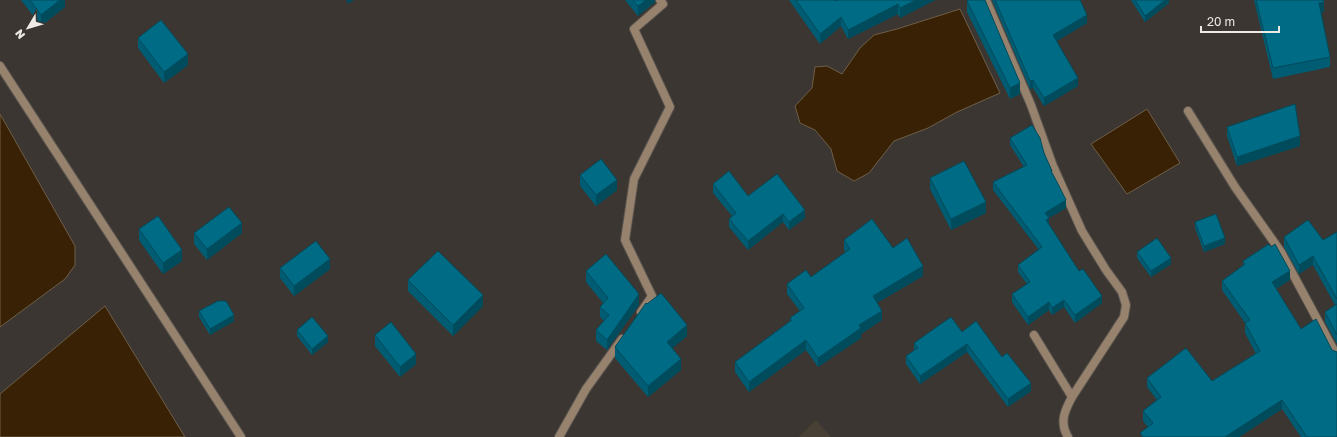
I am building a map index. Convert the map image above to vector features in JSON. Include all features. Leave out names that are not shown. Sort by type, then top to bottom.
[{"type":"street","points":[[635,321],[652,296],[625,240],[634,180],[670,107],[634,30],[663,4],[660,0]]},
{"type":"street","points":[[986,0],[1031,105],[1053,166],[1082,231],[1106,270],[1122,292],[1126,305],[1124,317],[1072,397],[1064,412],[1063,420],[1068,437]]},
{"type":"street","points":[[0,66],[241,437]]},
{"type":"street","points":[[1188,111],[1235,187],[1281,252],[1337,356]]},
{"type":"street","points":[[558,437],[586,389],[626,333]]},
{"type":"street","points":[[1034,334],[1072,397]]},
{"type":"shaded area","points":[[960,9],[1000,93],[957,112],[928,128],[894,141],[869,173],[854,181],[837,171],[831,149],[815,130],[800,123],[795,106],[812,88],[815,67],[827,66],[842,74],[860,48],[874,35]]},
{"type":"shaded area","points":[[1147,109],[1180,163],[1127,194],[1091,144]]},
{"type":"shaded area","points":[[0,114],[75,246],[75,265],[65,279],[0,327]]},
{"type":"shaded area","points":[[105,306],[185,437],[0,437],[0,394]]},
{"type":"shaded area","points":[[816,420],[831,437],[799,437]]},
{"type":"building","points":[[30,0],[60,0],[41,15]]},
{"type":"building","points":[[633,0],[646,0],[638,6]]},
{"type":"building","points":[[796,0],[916,0],[900,8],[898,4],[848,30],[841,17],[820,34]]},
{"type":"building","points":[[985,0],[1020,83],[1010,88],[967,1]]},
{"type":"building","points":[[995,0],[1080,0],[1087,15],[1053,35],[1078,78],[1044,98],[1033,80],[1030,81]]},
{"type":"building","points":[[1135,0],[1165,0],[1145,16]]},
{"type":"building","points":[[1256,0],[1323,0],[1324,2],[1319,3],[1330,57],[1273,68]]},
{"type":"building","points":[[161,20],[188,54],[164,72],[138,38]]},
{"type":"building","points":[[1295,104],[1300,136],[1237,157],[1227,127]]},
{"type":"building","points":[[1032,125],[1040,138],[1051,171],[1066,200],[1045,213],[1049,218],[1046,220],[1079,271],[1083,269],[1102,296],[1075,315],[1064,300],[1052,308],[1049,302],[1028,317],[1012,294],[1030,282],[1018,265],[1042,247],[993,182],[1027,165],[1010,138]]},
{"type":"building","points":[[601,159],[617,180],[596,195],[580,175]]},
{"type":"building","points":[[964,161],[986,202],[951,219],[930,178]]},
{"type":"building","points":[[729,171],[748,196],[777,174],[805,210],[789,222],[783,214],[748,241],[729,219],[736,213],[713,184]]},
{"type":"building","points":[[229,207],[242,223],[207,249],[194,233]]},
{"type":"building","points":[[1216,214],[1225,238],[1204,246],[1195,222]]},
{"type":"building","points":[[158,216],[182,250],[163,263],[139,229]]},
{"type":"building","points":[[872,219],[893,248],[907,238],[923,266],[873,296],[882,311],[859,325],[861,328],[818,358],[806,340],[749,382],[735,362],[792,320],[790,318],[804,308],[787,284],[806,270],[811,277],[850,249],[844,240]]},
{"type":"building","points":[[1308,220],[1323,240],[1337,232],[1337,299],[1313,256],[1299,265],[1284,237]]},
{"type":"building","points":[[1157,238],[1171,258],[1151,271],[1137,252]]},
{"type":"building","points":[[316,241],[330,259],[294,286],[280,268]]},
{"type":"building","points":[[1269,244],[1271,247],[1275,244],[1290,271],[1272,282],[1301,329],[1316,319],[1332,350],[1337,352],[1337,437],[1307,437],[1282,400],[1225,437],[1143,437],[1140,433],[1153,423],[1143,411],[1161,397],[1147,378],[1186,348],[1212,381],[1260,351],[1245,323],[1250,320],[1222,281],[1245,264],[1243,261]]},
{"type":"building","points":[[438,251],[483,295],[453,325],[408,280]]},
{"type":"building","points":[[606,254],[639,294],[607,340],[596,330],[609,315],[600,307],[608,298],[586,271]]},
{"type":"building","points":[[661,293],[687,325],[667,342],[681,359],[648,386],[615,347],[646,303],[647,304]]},
{"type":"building","points":[[218,301],[226,301],[234,315],[210,329],[199,311]]},
{"type":"building","points":[[1337,304],[1337,335],[1325,312]]},
{"type":"building","points":[[312,317],[328,336],[312,349],[297,330]]},
{"type":"building","points":[[951,317],[962,332],[976,321],[1002,357],[1007,353],[1031,383],[1008,399],[967,344],[920,376],[906,356],[918,348],[914,343]]},
{"type":"building","points":[[391,322],[416,354],[400,367],[375,335]]}]
